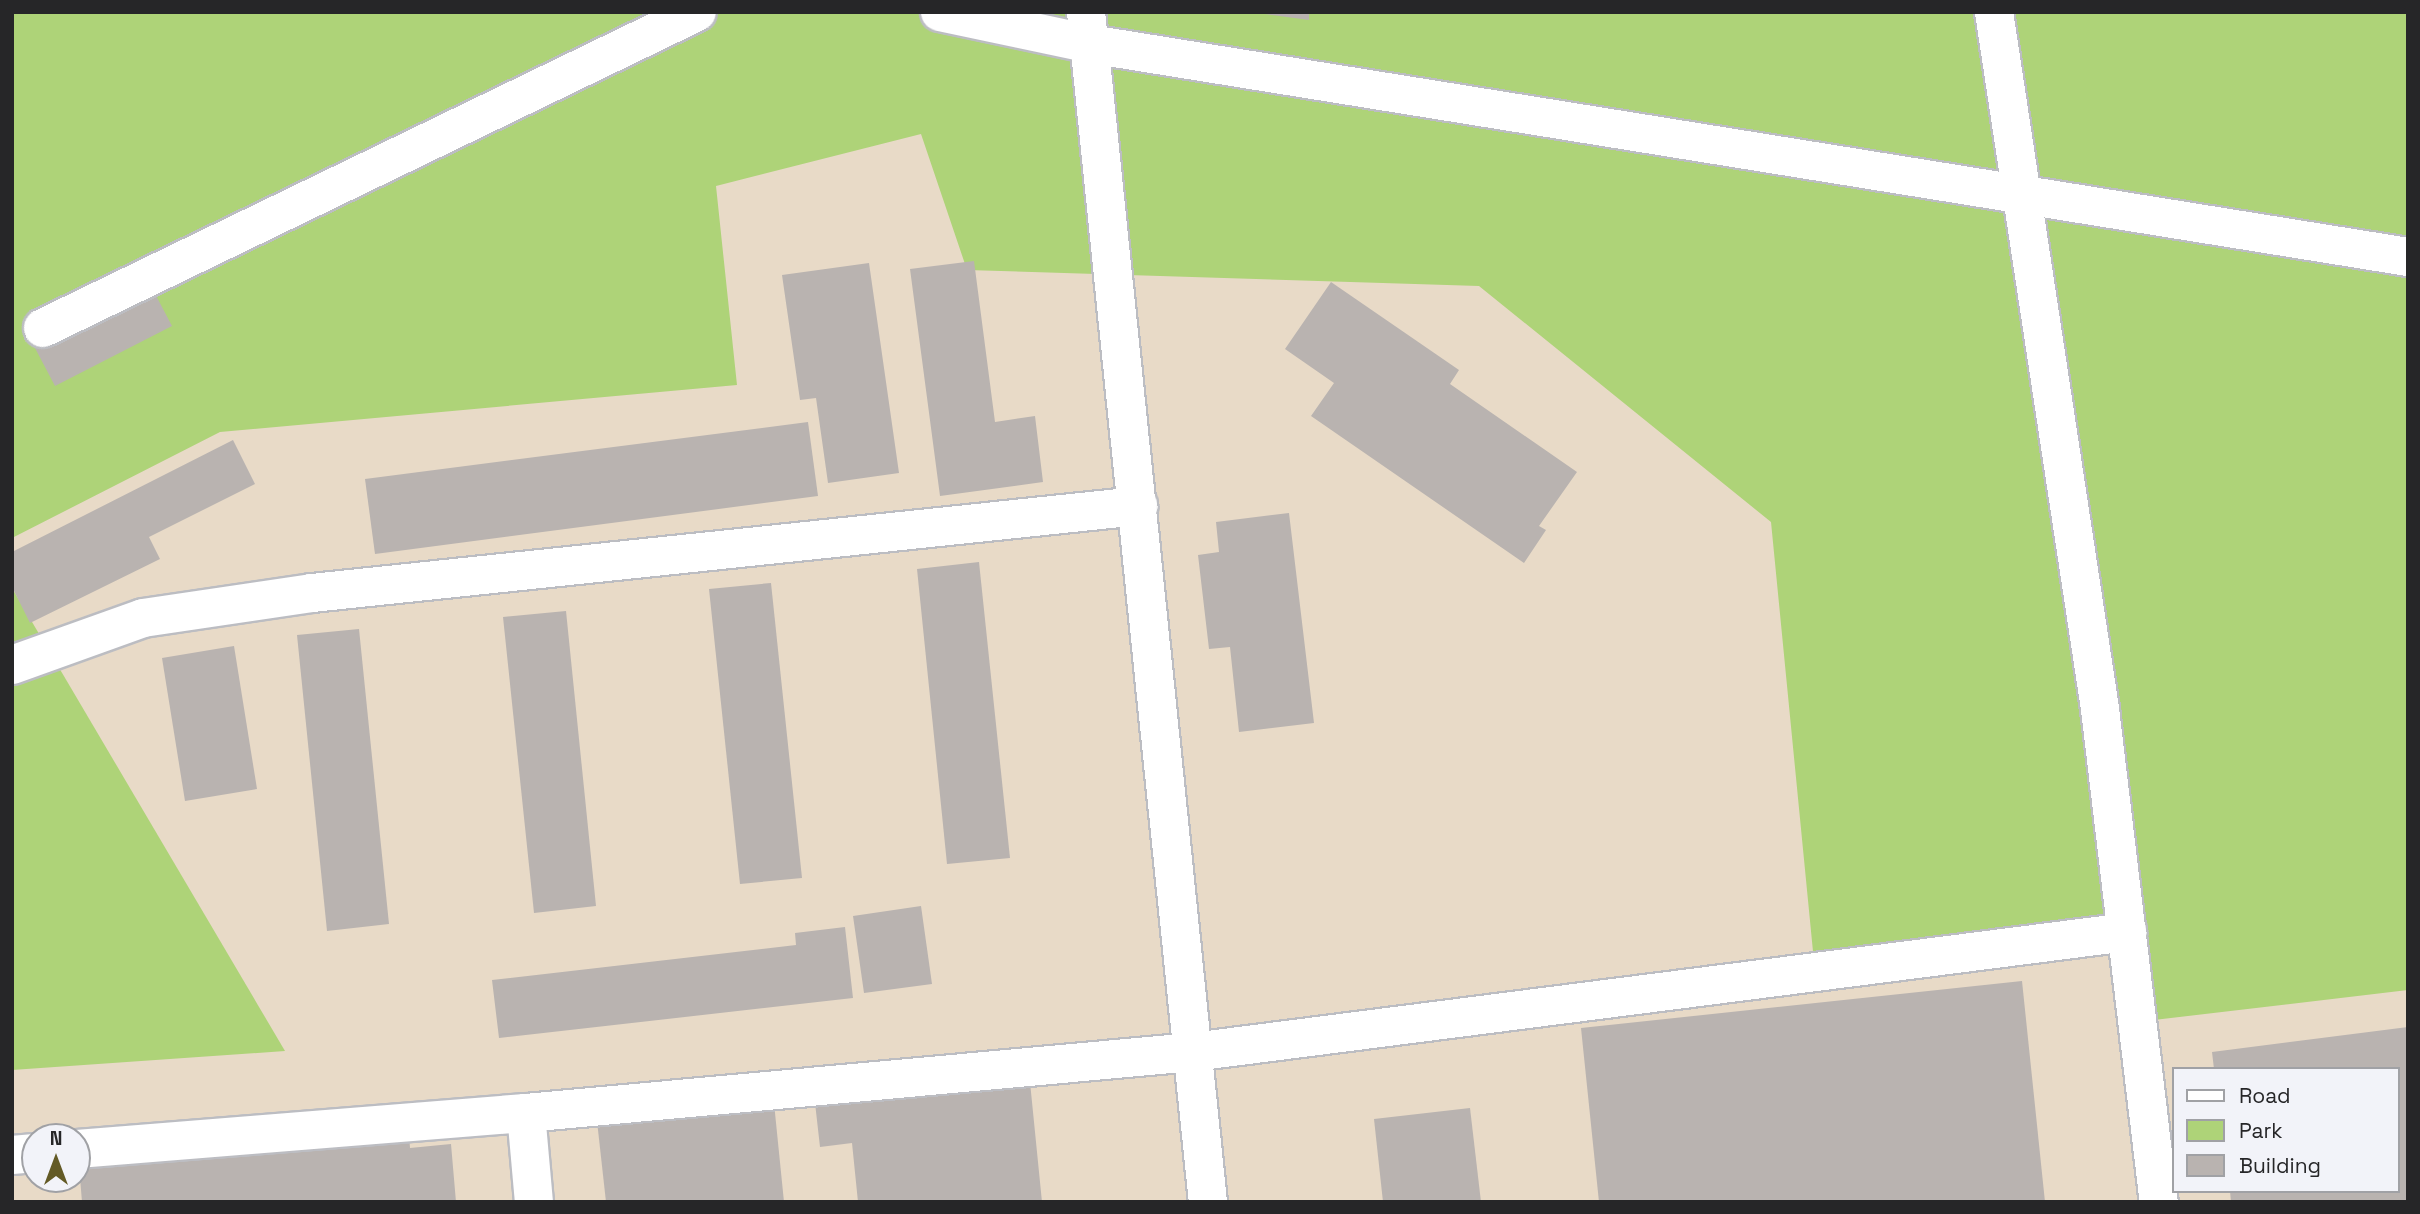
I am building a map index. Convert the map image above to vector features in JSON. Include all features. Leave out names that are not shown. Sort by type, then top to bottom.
[{"type":"lane","points":[[43,328],[697,12]]},
{"type":"lane","points":[[940,12],[1088,28],[2020,196],[2408,257]]},
{"type":"lane","points":[[1994,12],[2100,709],[2159,1202]]},
{"type":"lane","points":[[1088,28],[1208,1202]]},
{"type":"lane","points":[[12,665],[143,618],[300,595],[1138,506]]},
{"type":"lane","points":[[91,1148],[526,1113],[1193,1052],[2127,932]]},
{"type":"lane","points":[[526,1113],[534,1202]]},
{"type":"shaded area","points":[[12,12],[2408,12],[2408,1202],[12,1202]]},
{"type":"green space","points":[[12,12],[2408,12],[2408,990],[2137,1022],[2127,933],[1815,972],[1771,522],[1479,286],[967,270],[921,134],[716,186],[737,385],[220,432],[12,538]]},
{"type":"green space","points":[[12,588],[285,1051],[12,1070]]},
{"type":"building","points":[[1309,12],[1309,20],[1265,14]]},
{"type":"building","points":[[974,261],[995,422],[1035,416],[1043,482],[940,496],[910,269]]},
{"type":"building","points":[[869,263],[899,473],[828,483],[816,398],[800,400],[782,275]]},
{"type":"building","points":[[1331,282],[1459,370],[1450,384],[1577,472],[1539,526],[1546,530],[1524,563],[1311,416],[1334,383],[1285,349]]},
{"type":"building","points":[[152,288],[172,326],[55,386],[35,348]]},
{"type":"building","points":[[808,422],[818,496],[375,554],[365,479]]},
{"type":"building","points":[[233,440],[255,484],[149,537],[160,559],[30,623],[12,587],[12,552]]},
{"type":"building","points":[[1289,513],[1314,723],[1239,732],[1230,647],[1209,649],[1198,555],[1219,552],[1216,522]]},
{"type":"building","points":[[979,562],[1010,858],[947,864],[917,569]]},
{"type":"building","points":[[771,583],[802,878],[740,884],[709,589]]},
{"type":"building","points":[[566,611],[596,906],[534,913],[503,617]]},
{"type":"building","points":[[359,629],[389,924],[327,931],[297,635]]},
{"type":"building","points":[[234,646],[257,789],[185,801],[162,658]]},
{"type":"building","points":[[921,906],[932,984],[864,993],[853,916]]},
{"type":"building","points":[[845,927],[853,998],[499,1038],[492,980],[796,945],[795,933]]},
{"type":"building","points":[[2022,981],[2045,1202],[1599,1202],[1581,1028]]},
{"type":"building","points":[[2408,1027],[2408,1202],[2231,1202],[2230,1193],[2399,1193],[2399,1067],[2214,1067],[2212,1052]]},
{"type":"building","points":[[1029,1072],[1042,1202],[858,1202],[852,1143],[820,1147],[814,1094]]},
{"type":"building","points":[[774,1103],[784,1202],[606,1202],[597,1121]]},
{"type":"building","points":[[1470,1108],[1481,1202],[1383,1202],[1374,1119]]},
{"type":"building","points":[[409,1134],[410,1148],[451,1144],[456,1202],[82,1202],[81,1193],[91,1193],[91,1164]]}]
